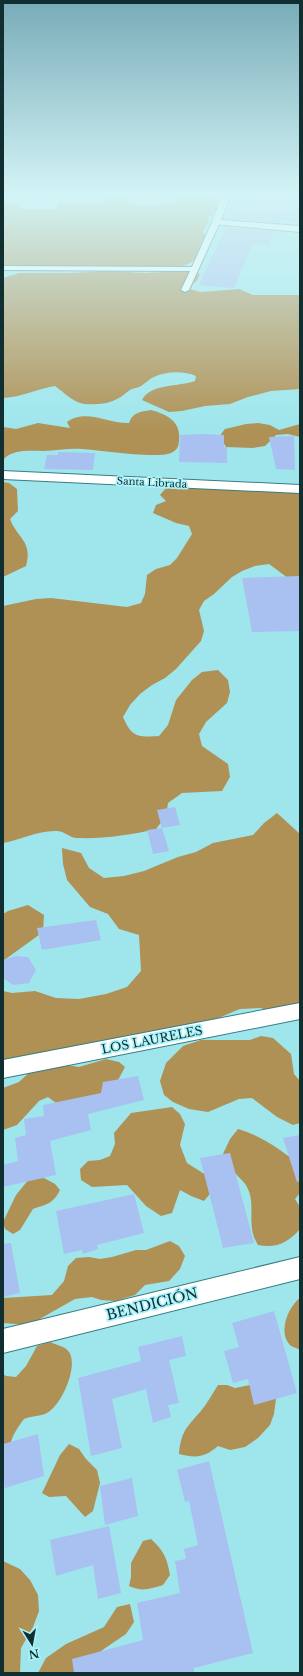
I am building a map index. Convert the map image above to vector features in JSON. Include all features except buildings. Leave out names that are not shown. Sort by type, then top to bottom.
[{"type":"street","points":[[185,290],[193,274]]},
{"type":"street","name":"Santa Librada","points":[[3,475],[300,489]]},
{"type":"street","name":"LOS LAURELES","points":[[3,1069],[300,1011]]},
{"type":"street","name":"BENDICIÓN","points":[[3,1341],[300,1268]]},
{"type":"shaded area","points":[[15,274],[200,274],[197,281],[185,288],[201,292],[239,289],[253,295],[300,295],[300,389],[271,391],[248,397],[230,404],[205,406],[169,412],[142,400],[146,395],[159,388],[195,381],[196,376],[175,372],[154,377],[140,387],[130,390],[119,398],[101,404],[79,403],[55,386],[3,398],[3,278]]},
{"type":"shaded area","points":[[151,410],[167,416],[178,427],[179,443],[175,451],[166,454],[143,455],[77,449],[27,451],[16,452],[7,456],[3,460],[3,427],[16,429],[38,423],[70,428],[67,422],[82,416],[129,423],[135,415],[140,412]]},
{"type":"shaded area","points":[[258,423],[270,425],[279,430],[300,424],[300,437],[288,434],[276,435],[265,446],[253,448],[226,447],[222,440],[221,434],[225,429]]},
{"type":"shaded area","points":[[3,482],[9,483],[17,489],[18,511],[10,519],[26,545],[28,558],[26,566],[3,577]]},
{"type":"shaded area","points":[[191,486],[300,488],[300,587],[269,564],[255,566],[232,577],[204,601],[199,610],[204,631],[201,641],[176,669],[140,694],[130,705],[123,717],[129,729],[136,735],[159,736],[168,725],[176,700],[192,680],[202,672],[218,670],[228,680],[230,692],[227,703],[206,722],[199,734],[202,746],[228,764],[230,777],[222,791],[182,793],[168,803],[166,816],[156,829],[97,838],[74,838],[60,831],[50,831],[3,843],[3,606],[36,599],[51,598],[127,607],[141,603],[145,594],[147,575],[156,569],[170,565],[177,558],[192,534],[189,526],[176,523],[153,513],[156,505],[166,501],[160,495],[166,488]]},
{"type":"shaded area","points":[[277,813],[300,834],[300,1018],[281,1017],[261,1008],[240,1009],[199,1026],[3,1068],[3,991],[12,993],[35,991],[56,998],[79,999],[106,994],[127,987],[141,971],[139,935],[119,929],[108,914],[90,907],[67,880],[63,864],[62,848],[81,853],[89,868],[104,878],[124,876],[144,871],[178,857],[196,852],[213,843],[253,835],[264,823]]},
{"type":"shaded area","points":[[28,905],[44,915],[43,932],[3,961],[3,914]]},
{"type":"shaded area","points":[[261,1036],[273,1038],[291,1054],[294,1074],[300,1081],[300,1123],[293,1125],[277,1117],[252,1098],[239,1099],[208,1112],[189,1109],[173,1102],[164,1095],[160,1081],[166,1063],[183,1046],[201,1040],[250,1040]]},
{"type":"shaded area","points":[[106,1059],[119,1062],[125,1067],[114,1088],[104,1098],[60,1106],[48,1097],[39,1101],[17,1125],[3,1130],[3,1088],[19,1082],[31,1071],[67,1065],[79,1067]]},
{"type":"shaded area","points":[[172,1107],[180,1114],[185,1124],[180,1145],[187,1163],[206,1175],[215,1184],[204,1201],[180,1190],[172,1213],[161,1216],[146,1206],[127,1185],[92,1187],[81,1180],[80,1169],[88,1161],[100,1160],[110,1156],[115,1144],[114,1133],[131,1113]]},
{"type":"shaded area","points":[[238,1129],[255,1135],[300,1165],[300,1193],[295,1199],[300,1207],[300,1229],[287,1241],[276,1245],[265,1246],[258,1245],[254,1237],[251,1222],[250,1194],[246,1185],[235,1173],[223,1154],[230,1139]]},
{"type":"shaded area","points":[[44,1178],[55,1184],[60,1190],[55,1198],[49,1203],[33,1209],[20,1230],[13,1234],[5,1229],[3,1222],[16,1195],[29,1179]]},
{"type":"shaded area","points":[[170,1241],[179,1246],[185,1256],[180,1269],[169,1281],[145,1285],[135,1295],[115,1301],[101,1300],[92,1297],[75,1299],[29,1325],[3,1323],[3,1298],[52,1295],[64,1281],[68,1266],[76,1258],[89,1257],[100,1259],[112,1257],[136,1250],[146,1250]]},
{"type":"shaded area","points":[[300,1298],[300,1350],[291,1346],[287,1341],[285,1327],[288,1314]]},
{"type":"shaded area","points":[[50,1342],[65,1348],[69,1352],[72,1367],[67,1386],[57,1404],[51,1410],[45,1414],[24,1419],[15,1432],[10,1447],[9,1463],[3,1474],[3,1374],[6,1376],[16,1377],[26,1366],[37,1346]]},
{"type":"shaded area","points":[[260,1383],[271,1391],[276,1399],[274,1414],[270,1425],[258,1438],[245,1447],[230,1450],[218,1446],[208,1453],[200,1456],[179,1454],[181,1440],[185,1431],[205,1406],[218,1385],[227,1385],[235,1388]]},
{"type":"shaded area","points":[[69,1444],[79,1449],[97,1470],[100,1483],[93,1511],[85,1517],[66,1496],[49,1497],[42,1493],[60,1455]]},
{"type":"shaded area","points":[[151,1539],[164,1555],[168,1564],[170,1575],[163,1585],[154,1588],[138,1589],[129,1586],[131,1577],[131,1563],[143,1541]]},
{"type":"shaded area","points":[[3,1561],[20,1569],[30,1580],[38,1595],[39,1611],[33,1627],[21,1648],[20,1673],[3,1673]]},
{"type":"shaded area","points":[[130,1604],[134,1622],[126,1634],[101,1651],[95,1673],[38,1673],[46,1658],[66,1644],[104,1627],[117,1607]]}]
